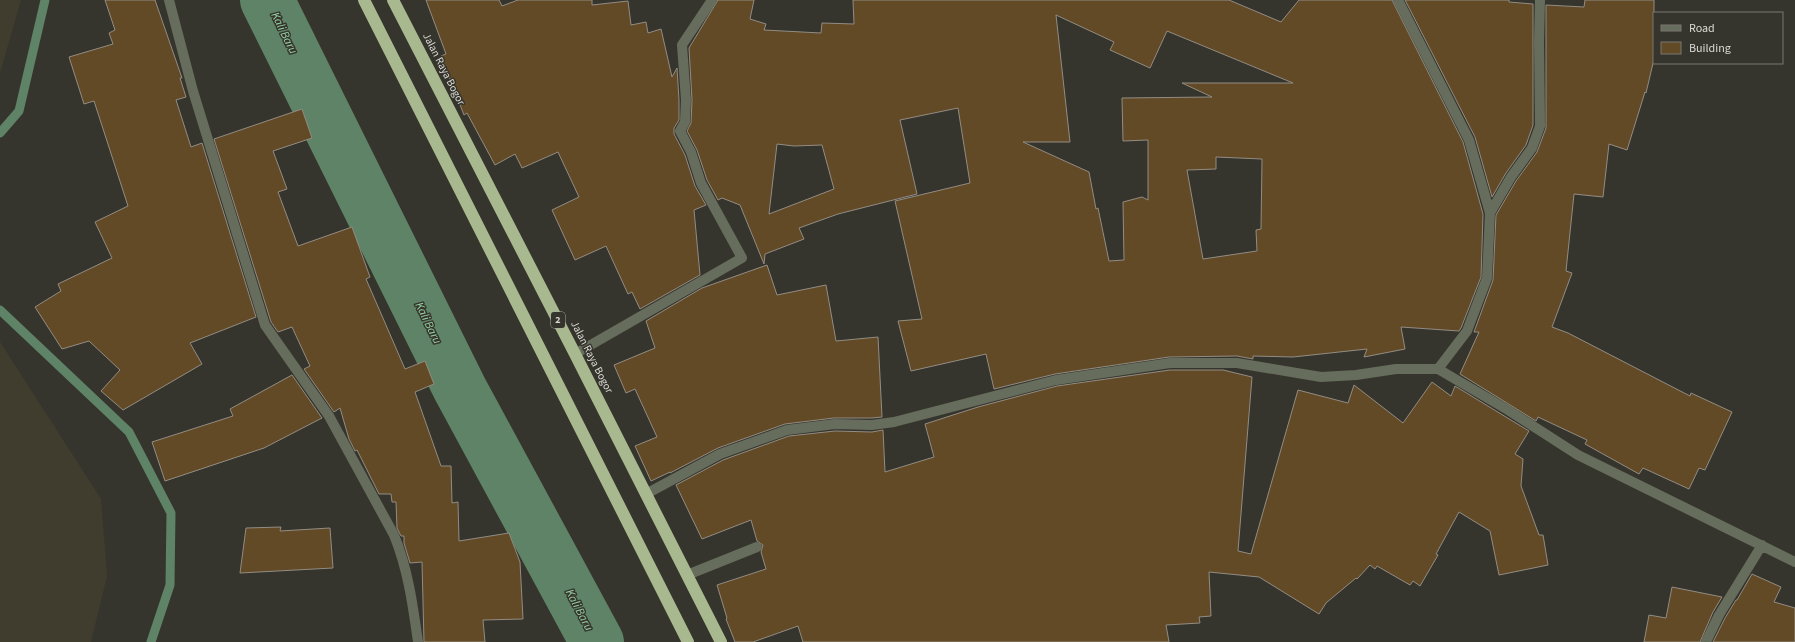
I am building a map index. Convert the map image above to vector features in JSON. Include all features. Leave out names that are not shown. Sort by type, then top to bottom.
[{"type":"highway","points":[[364,0],[688,642]]},
{"type":"highway","name":"Jalan Raya Bogor","points":[[394,0],[576,354],[721,642]]},
{"type":"street","points":[[169,0],[193,91],[265,324],[329,416],[394,535],[400,548],[407,578],[418,642]]},
{"type":"street","points":[[576,354],[742,258],[701,183],[691,152],[680,131],[685,122],[686,100],[682,46],[712,0]]},
{"type":"street","points":[[1398,0],[1469,140],[1490,213],[1486,278],[1467,331],[1438,369]]},
{"type":"street","points":[[1490,213],[1511,177],[1532,148],[1540,126],[1540,0]]},
{"type":"street","points":[[646,494],[720,454],[787,430],[835,424],[872,425],[894,422],[1056,380],[1170,363],[1237,362],[1321,377],[1356,375],[1396,369],[1438,369],[1508,410],[1578,455],[1795,562]]},
{"type":"street","points":[[1706,642],[1719,615],[1762,545]]},
{"type":"street","points":[[687,575],[757,547]]},
{"type":"shaded area","points":[[0,0],[21,0],[0,73]]},
{"type":"shaded area","points":[[0,342],[101,499],[107,576],[91,642],[0,642]]},
{"type":"building","points":[[105,0],[155,0],[182,78],[180,78],[186,97],[176,100],[191,147],[202,143],[256,317],[190,343],[202,364],[123,410],[101,391],[120,370],[89,341],[62,349],[35,307],[61,291],[58,284],[112,258],[95,222],[128,206],[94,101],[84,104],[69,57],[113,44],[109,33],[115,30]]},
{"type":"building","points":[[426,0],[499,0],[502,6],[518,0],[592,0],[592,5],[628,1],[631,25],[646,22],[648,33],[661,29],[672,77],[677,68],[679,120],[674,128],[674,134],[685,155],[695,186],[706,205],[694,210],[700,275],[640,309],[632,292],[628,294],[606,246],[575,260],[552,210],[579,197],[558,152],[522,168],[515,154],[495,165],[467,113],[464,115],[441,56],[446,54]]},
{"type":"building","points":[[718,0],[754,0],[750,19],[766,24],[764,30],[821,33],[822,23],[854,24],[853,0],[1229,0],[1281,22],[1299,0],[1392,0],[1463,142],[1483,214],[1481,277],[1459,331],[1401,327],[1405,349],[1364,357],[1367,349],[1293,357],[1253,356],[1253,359],[1237,356],[1169,357],[1055,374],[994,389],[986,354],[911,371],[898,321],[922,319],[895,201],[970,183],[958,108],[900,120],[917,194],[838,214],[799,228],[804,239],[765,254],[764,264],[740,205],[722,198],[718,200],[707,180],[697,150],[687,131],[691,123],[692,100],[689,48]],"holes":[[[1056,15],[1114,42],[1110,50],[1150,68],[1167,31],[1293,83],[1182,83],[1212,97],[1122,98],[1123,141],[1148,140],[1148,200],[1142,197],[1123,202],[1124,260],[1109,261],[1098,208],[1096,209],[1089,172],[1023,142],[1070,142]],[[777,144],[794,146],[822,145],[834,189],[769,214]],[[1216,157],[1262,159],[1261,229],[1256,230],[1257,251],[1203,259],[1187,170],[1216,169]]]},
{"type":"building","points":[[1405,0],[1509,0],[1509,2],[1533,4],[1533,125],[1526,145],[1506,173],[1492,197],[1475,137]]},
{"type":"building","points":[[1585,0],[1654,0],[1653,63],[1646,93],[1645,92],[1627,150],[1609,144],[1603,197],[1574,194],[1566,271],[1572,273],[1552,327],[1568,333],[1690,396],[1691,393],[1732,412],[1705,470],[1699,468],[1689,489],[1643,468],[1639,474],[1585,444],[1587,440],[1538,417],[1536,421],[1460,374],[1479,332],[1474,332],[1493,280],[1496,215],[1516,181],[1537,152],[1546,128],[1546,5],[1584,7]]},
{"type":"building","points":[[302,109],[312,138],[273,151],[287,189],[278,192],[298,246],[352,227],[370,277],[366,279],[405,369],[425,361],[434,384],[415,392],[441,466],[451,466],[452,503],[458,502],[459,541],[509,533],[520,562],[523,619],[483,620],[485,642],[424,642],[422,562],[410,563],[404,543],[404,536],[401,536],[397,528],[396,502],[392,502],[391,494],[379,494],[357,450],[355,451],[349,439],[340,408],[334,412],[304,369],[310,366],[292,327],[278,332],[271,322],[214,139]]},
{"type":"building","points":[[767,265],[777,295],[826,285],[836,341],[878,337],[882,417],[834,418],[785,424],[718,448],[670,473],[651,481],[635,446],[657,437],[635,389],[626,393],[614,365],[655,348],[646,321],[702,288]]},
{"type":"building","points":[[1170,370],[1223,370],[1252,377],[1238,551],[1251,554],[1298,390],[1348,403],[1354,385],[1403,423],[1432,382],[1451,396],[1455,386],[1529,431],[1515,454],[1523,459],[1521,486],[1539,535],[1543,535],[1548,565],[1499,575],[1490,531],[1459,512],[1436,554],[1438,555],[1420,586],[1413,581],[1410,585],[1377,566],[1375,569],[1370,565],[1357,579],[1356,578],[1326,603],[1319,614],[1259,577],[1209,572],[1211,616],[1199,617],[1200,623],[1166,625],[1169,642],[803,642],[798,626],[753,642],[735,642],[726,619],[727,618],[717,585],[766,569],[761,552],[763,545],[757,541],[751,520],[702,539],[676,485],[723,460],[789,436],[835,431],[872,432],[883,430],[885,472],[934,457],[925,424],[978,407],[1057,386]]},
{"type":"building","points":[[292,375],[322,418],[264,448],[165,481],[152,442],[233,416],[230,409]]},
{"type":"building","points":[[281,527],[280,531],[330,528],[333,568],[240,573],[246,528]]},
{"type":"building","points":[[1752,574],[1781,587],[1774,602],[1795,608],[1795,642],[1713,642],[1725,618]]},
{"type":"building","points":[[1672,587],[1722,597],[1713,612],[1700,642],[1644,642],[1649,615],[1666,618]]},
{"type":"waterway","points":[[0,133],[19,111],[45,0]]},
{"type":"waterway","name":"Kali Baru","points":[[267,0],[460,389],[597,642]]},
{"type":"waterway","points":[[0,310],[129,432],[171,513],[170,585],[151,642]]}]
